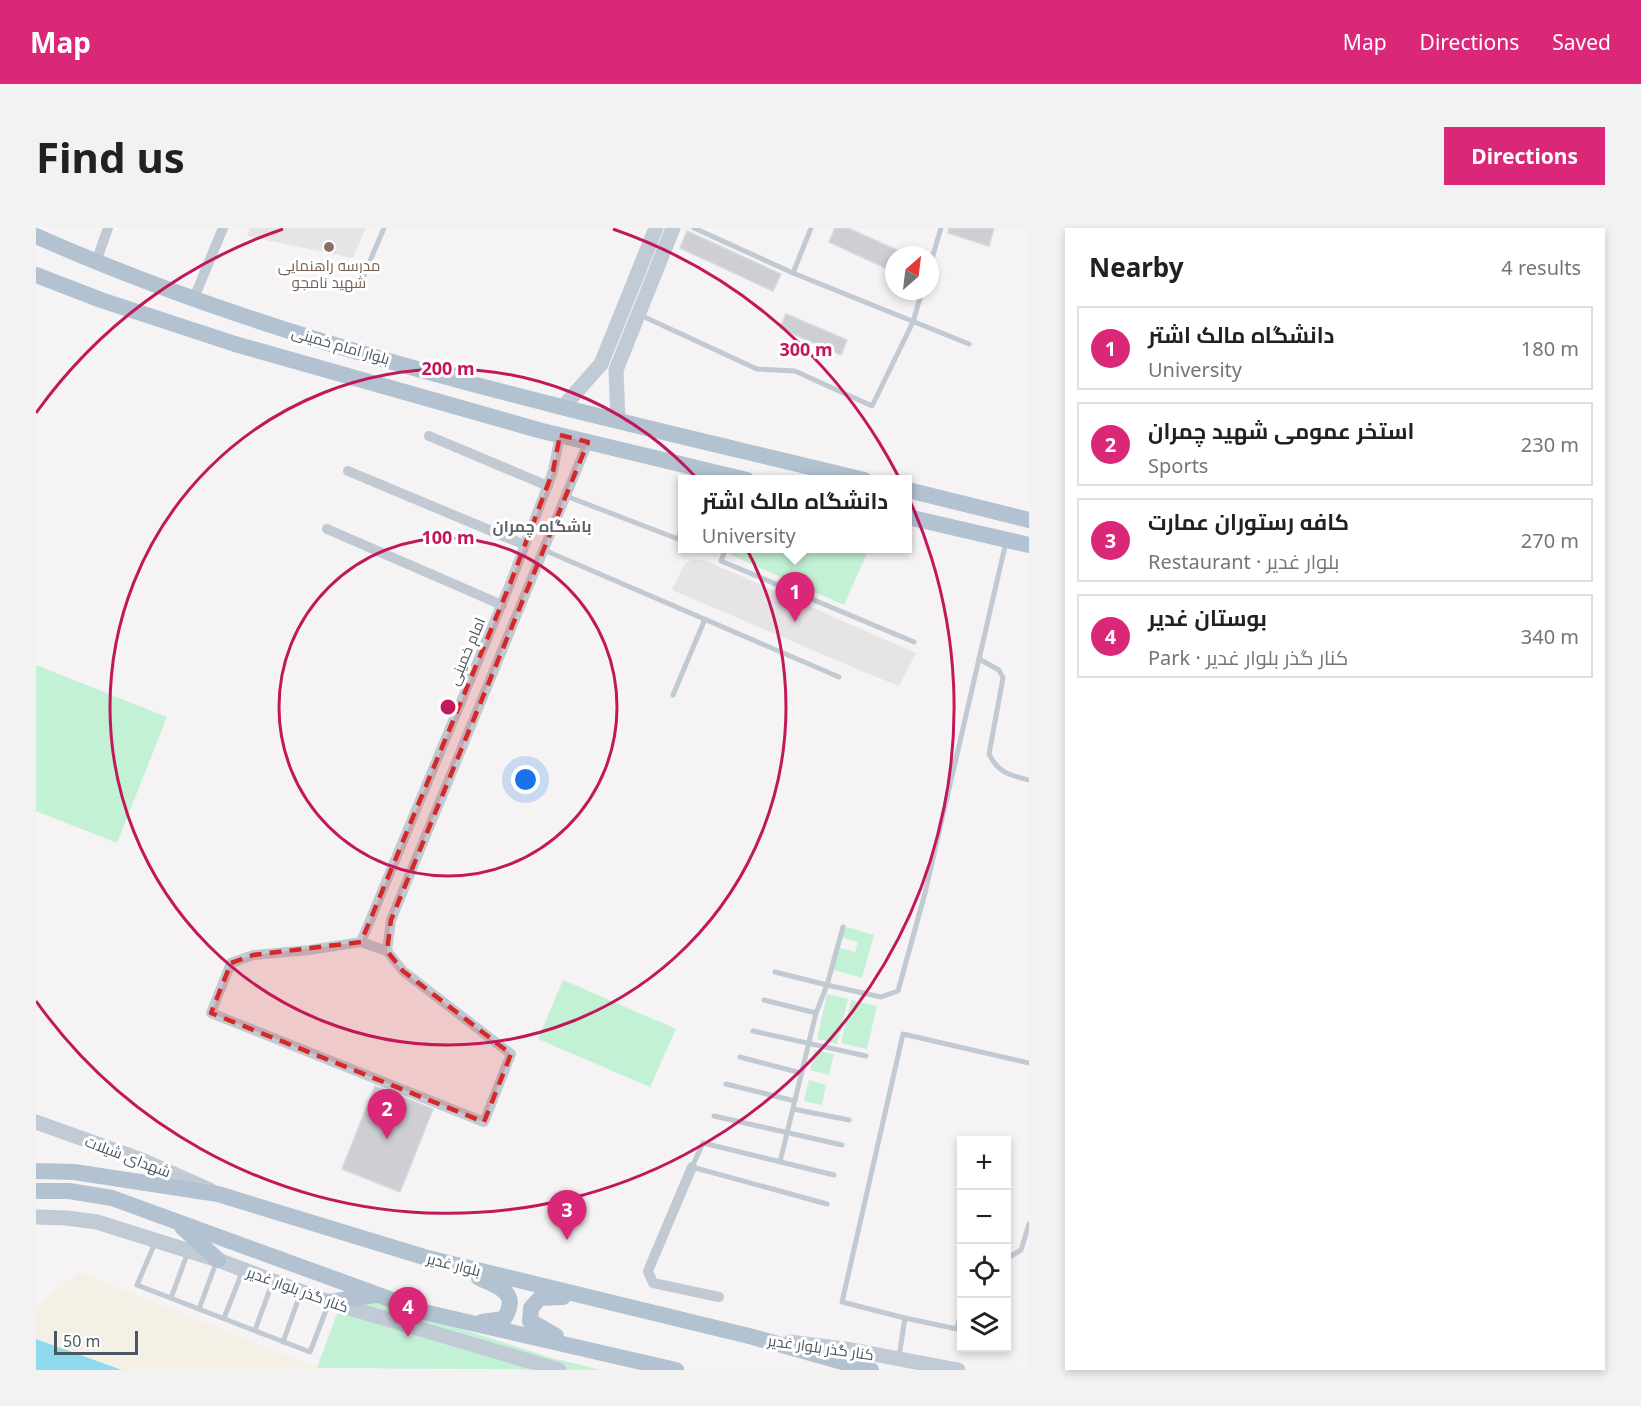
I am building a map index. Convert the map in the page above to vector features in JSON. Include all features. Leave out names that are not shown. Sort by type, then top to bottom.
[{"type":"main road","name":"بلوار امام خمینی","points":[[36,236],[96,262],[285,330],[562,407],[844,475]]},
{"type":"main road","points":[[36,266],[77,284],[101,300]]},
{"type":"main road","name":"بلوار امام خمینی","points":[[36,275],[101,300],[235,344],[560,435],[726,475]]},
{"type":"main road","points":[[912,491],[1029,520]]},
{"type":"main road","points":[[1007,540],[1011,515]]},
{"type":"main road","points":[[912,518],[1029,545]]},
{"type":"main road","name":"بلوار غدیر","points":[[36,1172],[74,1172],[218,1194],[437,1260],[753,1337],[871,1370]]},
{"type":"main road","points":[[36,1191],[100,1195],[428,1313],[676,1370]]},
{"type":"main road","points":[[177,1222],[218,1260]]},
{"type":"main road","points":[[428,1313],[491,1323],[504,1319],[509,1310],[510,1300],[505,1291],[437,1260]]},
{"type":"main road","points":[[329,1302],[377,1294]]},
{"type":"main road","points":[[603,1354],[538,1327],[530,1321],[531,1308],[540,1298],[556,1296],[611,1304]]},
{"type":"street","points":[[96,262],[108,228]]},
{"type":"street","points":[[194,298],[223,228]]},
{"type":"street","points":[[618,420],[616,370],[656,228]]},
{"type":"street","points":[[562,407],[601,364],[673,228]]},
{"type":"street","name":"امام خمینی","points":[[361,942],[509,588],[548,486],[560,435]]},
{"type":"street","points":[[429,436],[548,486]]},
{"type":"street","points":[[387,951],[391,920],[496,660],[588,442]]},
{"type":"street","points":[[348,471],[525,545]]},
{"type":"street","points":[[541,503],[559,509]]},
{"type":"street","points":[[327,529],[502,605]]},
{"type":"street","points":[[509,588],[524,594]]},
{"type":"street","points":[[481,654],[496,660]]},
{"type":"street","points":[[451,725],[468,731]]},
{"type":"street","points":[[423,793],[441,800]]},
{"type":"street","points":[[396,859],[414,866]]},
{"type":"street","points":[[361,942],[387,951],[403,971],[511,1054],[484,1122],[212,1013],[231,963],[253,955],[309,951],[361,942]]},
{"type":"street","name":"شهدای شیلات","points":[[36,1122],[142,1160],[218,1194]]},
{"type":"street","points":[[692,1167],[648,1271],[653,1283],[718,1297]]},
{"type":"street","name":"کنار گذر بلوار غدیر","points":[[36,1217],[97,1222],[218,1260],[329,1302],[559,1370]]},
{"type":"street","name":"کنار گذر بلوار غدیر","points":[[753,1337],[898,1358],[958,1370]]},
{"type":"lane","points":[[364,275],[384,228]]},
{"type":"lane","points":[[694,228],[793,273],[969,344]]},
{"type":"lane","points":[[793,273],[811,228]]},
{"type":"lane","points":[[936,246],[941,228]]},
{"type":"lane","points":[[631,311],[757,369],[795,371],[872,406],[913,322],[919,300]]},
{"type":"lane","points":[[565,495],[678,539]]},
{"type":"lane","points":[[775,972],[881,997],[898,991],[925,893],[1007,540]]},
{"type":"lane","points":[[542,549],[839,677]]},
{"type":"lane","points":[[724,553],[721,561],[914,642]]},
{"type":"lane","points":[[673,695],[705,619]]},
{"type":"lane","points":[[979,659],[999,670],[1003,678],[989,754],[994,765],[1005,774],[1029,780]]},
{"type":"lane","points":[[780,1162],[816,1013],[843,927]]},
{"type":"lane","points":[[764,1000],[816,1013]]},
{"type":"lane","points":[[753,1031],[866,1056]]},
{"type":"lane","points":[[957,1329],[842,1302],[903,1034],[1029,1063]]},
{"type":"lane","points":[[740,1057],[801,1073]]},
{"type":"lane","points":[[726,1084],[795,1101]]},
{"type":"lane","points":[[793,1108],[849,1120]]},
{"type":"lane","points":[[714,1116],[842,1145]]},
{"type":"lane","points":[[827,1204],[692,1167],[703,1143],[834,1175]]},
{"type":"lane","points":[[1011,1256],[1021,1250],[1029,1224]]},
{"type":"lane","points":[[155,1241],[137,1285],[310,1352],[329,1302]]},
{"type":"lane","points":[[171,1298],[188,1251]]},
{"type":"lane","points":[[199,1309],[218,1260]]},
{"type":"lane","points":[[224,1318],[243,1269]]},
{"type":"lane","points":[[255,1330],[273,1281]]},
{"type":"lane","points":[[284,1342],[301,1292]]},
{"type":"lane","points":[[898,1358],[905,1318]]},
{"type":"highlighted area","points":[[560,435],[588,442],[391,920],[387,951],[403,971],[511,1054],[484,1122],[211,1013],[231,963],[253,955],[361,942],[510,584],[553,471]]},
{"type":"shaded area","name":"مدرسه راهنمایی شهید نامجو","points":[[250,228],[366,228],[353,258],[247,236]]},
{"type":"shaded area","points":[[692,559],[704,560],[916,653],[899,686],[857,669],[672,590],[684,565]]},
{"type":"green space","points":[[732,553],[867,553],[844,605],[731,555]]},
{"type":"green space","points":[[36,665],[167,717],[117,843],[36,811]]},
{"type":"green space","points":[[843,926],[874,935],[862,978],[831,969],[837,947],[855,952],[858,942],[840,937]]},
{"type":"green space","points":[[563,980],[676,1029],[650,1087],[538,1039]]},
{"type":"green space","points":[[827,994],[848,999],[837,1044],[817,1039]]},
{"type":"green space","points":[[851,1000],[877,1006],[867,1049],[841,1043]]},
{"type":"green space","points":[[815,1050],[834,1054],[829,1075],[810,1070]]},
{"type":"green space","points":[[809,1080],[826,1085],[822,1105],[804,1101]]},
{"type":"green space","points":[[345,1292],[552,1358],[601,1370],[317,1368]]},
{"type":"sand","points":[[79,1272],[323,1370],[122,1370],[36,1339],[36,1307]]},
{"type":"water","points":[[36,1339],[122,1370],[36,1370]]},
{"type":"building","points":[[835,228],[848,228],[888,246],[885,246],[885,268],[829,242]]},
{"type":"building","points":[[949,228],[994,228],[989,246],[948,233]]},
{"type":"building","points":[[687,231],[781,274],[773,291],[680,248]]},
{"type":"building","points":[[786,314],[847,340],[841,355],[780,328]]},
{"type":"building","points":[[375,1086],[433,1109],[400,1192],[342,1169]]},
{"type":"place","name":"مدرسه راهنمایی شهید نامجو","points":[[329,247]]},
{"type":"place","name":"دانشگاه مالک اشتر","points":[[795,622]]},
{"type":"place","name":"استخر عمومی شهید چمران","points":[[387,1139]]},
{"type":"place","name":"کافه رستوران عمارت","points":[[567,1240]]},
{"type":"place","name":"بوستان غدیر","points":[[408,1337]]},
{"type":"district","name":"باشگاه چمران","points":[[542,526]]}]
